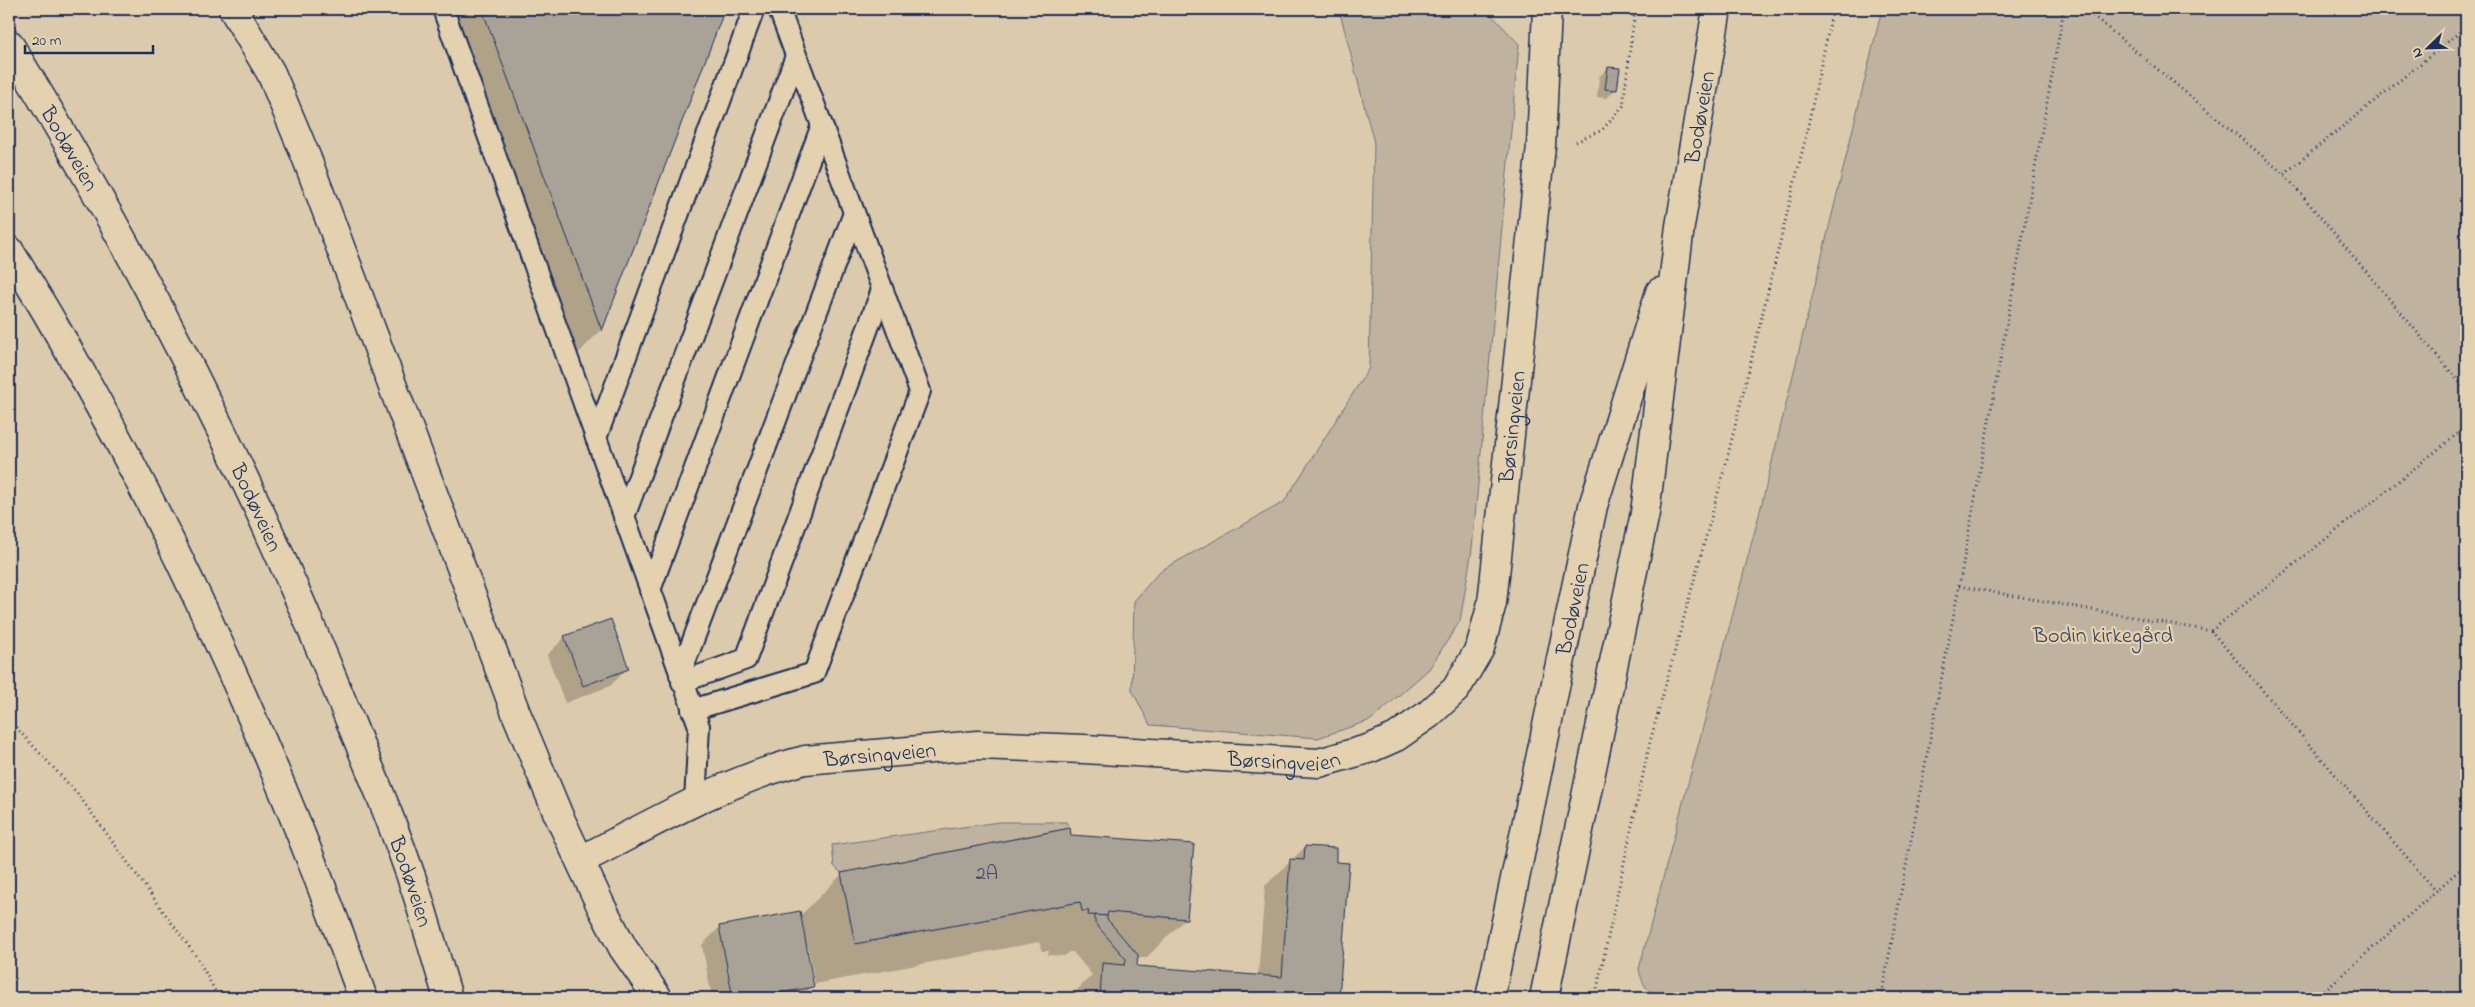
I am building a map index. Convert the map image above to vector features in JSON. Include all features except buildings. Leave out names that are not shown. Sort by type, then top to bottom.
[{"type":"main road","points":[[233,9],[271,74],[308,159],[516,713],[558,814],[623,948],[658,998]]},
{"type":"main road","name":"Børsingveien","points":[[581,860],[695,802],[752,776],[805,760],[978,745],[1084,749],[1319,763],[1371,748],[1396,737],[1429,714],[1456,689],[1480,648],[1492,603],[1541,146],[1548,41],[1547,9]]},
{"type":"main road","name":"Bodøveien","points":[[1544,998],[1645,513],[1680,226],[1716,9]]},
{"type":"main road","name":"Bodøveien","points":[[9,44],[60,127],[136,260],[212,408],[296,588],[417,895],[448,998]]},
{"type":"main road","name":"Bodøveien","points":[[1490,998],[1593,506],[1680,226]]},
{"type":"main road","points":[[9,250],[84,377],[144,489],[201,603],[287,797],[363,998]]},
{"type":"lane","points":[[443,9],[699,726],[695,802]]},
{"type":"lane","points":[[596,438],[754,9]]},
{"type":"lane","points":[[692,710],[814,673],[920,391],[779,9]]},
{"type":"lane","points":[[624,517],[796,56]]},
{"type":"lane","points":[[650,590],[822,125]]},
{"type":"lane","points":[[681,679],[854,213]]},
{"type":"lane","points":[[681,679],[746,659],[882,290]]},
{"type":"path","points":[[1541,146],[1560,146],[1579,141],[1602,130],[1623,106],[1635,9]]},
{"type":"path","points":[[1595,998],[1650,742],[1726,463],[1804,144],[1832,9]]},
{"type":"path","points":[[1881,998],[1960,586],[2064,9]]},
{"type":"path","points":[[2085,9],[2284,174],[2466,390]]},
{"type":"path","points":[[2284,174],[2466,27]]},
{"type":"path","points":[[2211,631],[2466,427]]},
{"type":"path","points":[[1960,586],[2211,631],[2436,891]]},
{"type":"path","points":[[9,720],[77,793],[198,959],[219,998]]},
{"type":"path","points":[[2317,998],[2466,864]]},
{"type":"green space","points":[[1339,9],[1486,9],[1519,44],[1472,549],[1460,621],[1429,669],[1371,720],[1318,738],[1150,725],[1132,690],[1134,601],[1160,571],[1284,502],[1369,368],[1374,143]]},
{"type":"green space","name":"Bodin kirkegård","points":[[1882,9],[2466,9],[2466,998],[1668,998],[1651,992],[1645,986],[1639,969],[1760,511]]},
{"type":"green space","points":[[999,822],[1066,822],[1070,828],[841,873],[834,866],[832,845]]}]
